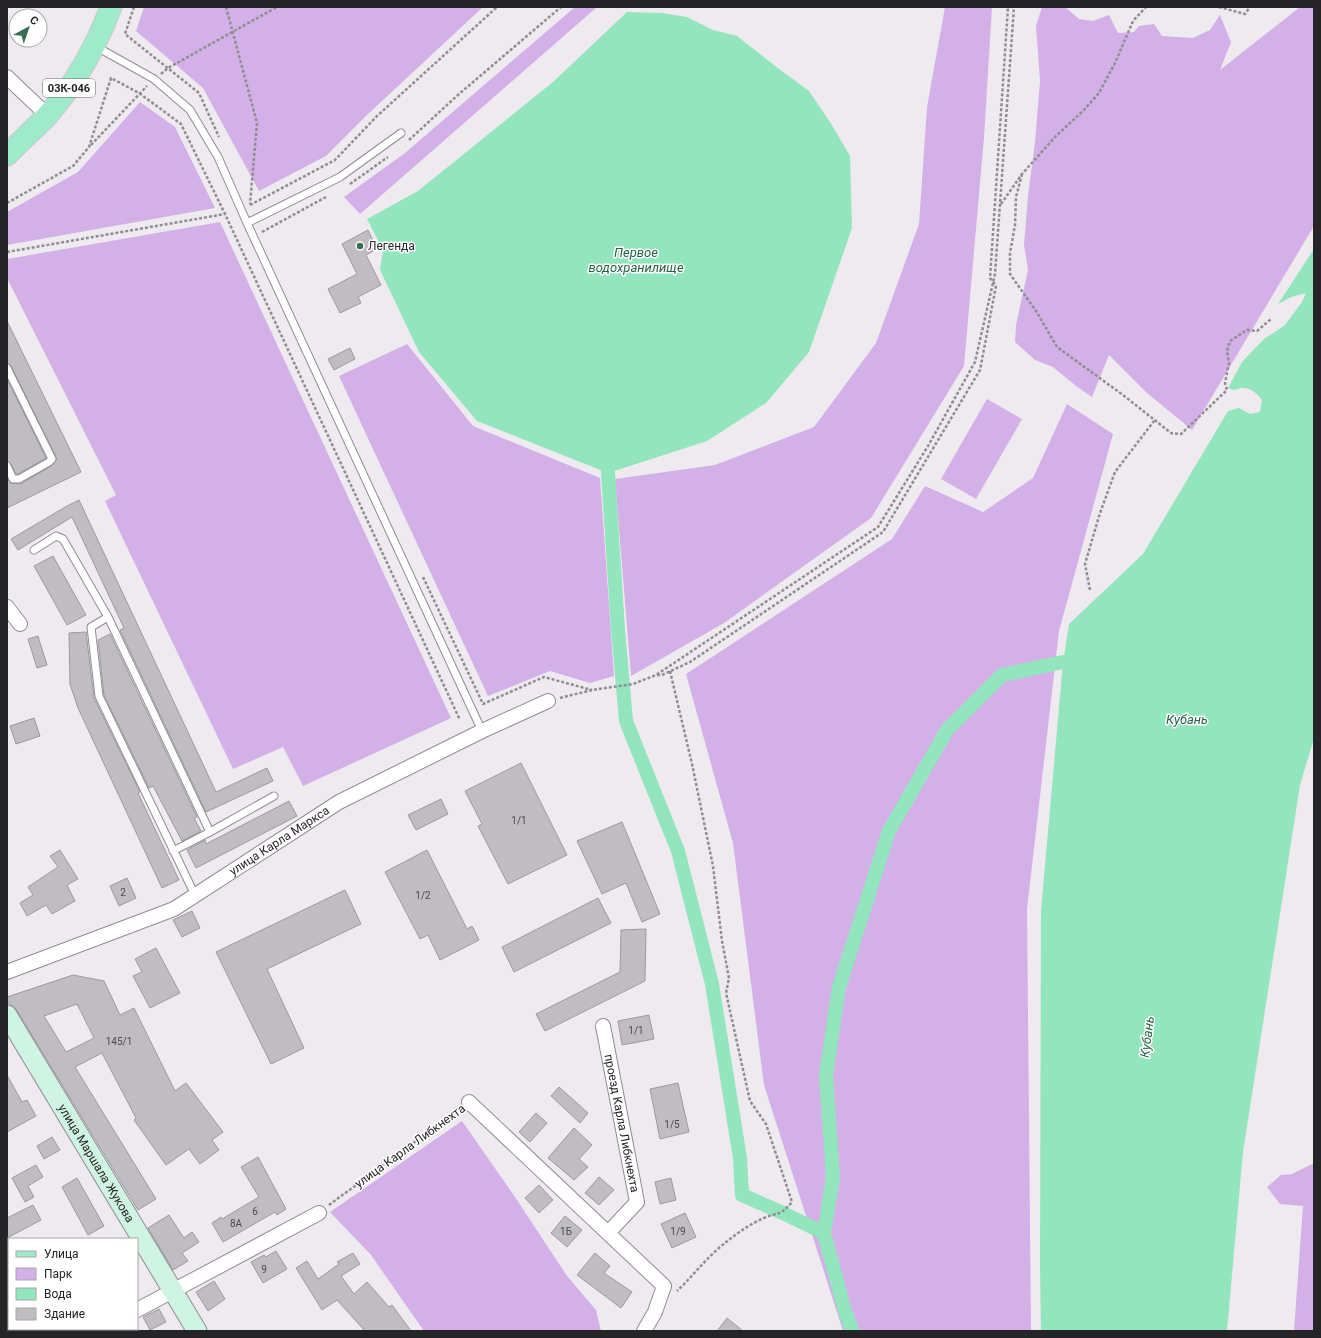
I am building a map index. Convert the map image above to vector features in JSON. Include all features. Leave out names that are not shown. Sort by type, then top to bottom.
[{"type":"main road","name":"03К-046","points":[[7,155],[47,116],[74,80],[95,46],[111,7]]},
{"type":"main road","name":"улица Маршала Жукова","points":[[7,1015],[198,1331]]},
{"type":"street","points":[[7,77],[47,116]]},
{"type":"street","points":[[7,607],[20,624]]},
{"type":"street","name":"улица Карла Маркса","points":[[7,972],[174,909],[339,802],[482,731],[548,701]]},
{"type":"street","name":"проезд Карла Либкнехта","points":[[603,1026],[637,1202],[608,1233]]},
{"type":"street","name":"улица Карла Либкнехта","points":[[469,1102],[664,1286],[655,1312],[644,1331]]},
{"type":"street","points":[[138,1309],[319,1213]]},
{"type":"lane","points":[[95,46],[154,79],[190,110],[218,157],[247,223],[482,731]]},
{"type":"lane","points":[[247,223],[340,177],[401,133]]},
{"type":"lane","points":[[7,368],[52,459],[19,479],[13,478],[7,466]]},
{"type":"lane","points":[[34,550],[56,536],[63,539],[108,618],[210,832]]},
{"type":"lane","points":[[108,618],[91,627],[99,696],[195,895]]},
{"type":"lane","points":[[173,851],[274,796]]},
{"type":"path","points":[[226,7],[257,123],[250,205],[335,160],[376,117],[498,7]]},
{"type":"path","points":[[7,203],[73,166],[140,93],[168,68],[277,7]]},
{"type":"path","points":[[407,143],[459,94],[561,7]]},
{"type":"path","points":[[656,675],[662,675],[690,662],[883,532],[980,370],[996,286],[990,278],[1008,7]]},
{"type":"path","points":[[548,701],[592,690],[614,688],[633,684],[656,675],[878,527],[928,446],[975,362],[995,274],[1014,7]]},
{"type":"path","points":[[1000,205],[1022,174],[1056,136],[1084,110],[1099,93],[1115,63],[1133,21],[1146,7]]},
{"type":"path","points":[[1219,7],[1245,14],[1250,7]]},
{"type":"path","points":[[89,147],[111,78],[140,93],[181,124],[225,214],[460,720]]},
{"type":"path","points":[[346,186],[389,156]]},
{"type":"path","points":[[1022,174],[1016,197],[1015,225],[1010,253],[1010,274],[1036,310],[1057,347],[1123,395],[1171,434],[1181,434],[1227,390],[1225,384],[1228,363],[1227,351],[1230,342],[1247,330],[1257,331],[1271,319]]},
{"type":"path","points":[[265,238],[262,231],[332,194]]},
{"type":"path","points":[[7,252],[225,214]]},
{"type":"path","points":[[1090,590],[1085,564],[1100,513],[1115,472],[1154,421]]},
{"type":"path","points":[[423,575],[483,704],[544,677],[592,690]]},
{"type":"path","points":[[655,1312],[704,1262],[725,1243],[764,1218],[783,1213],[792,1202],[766,1124],[750,1101],[726,993],[729,978],[722,941],[713,866],[692,764],[670,671]]},
{"type":"path","name":"улица Карла Либкнехта","points":[[319,1213],[469,1102]]},
{"type":"green space","points":[[144,7],[483,7],[367,115],[326,156],[259,191],[203,88],[136,31]]},
{"type":"green space","points":[[575,7],[597,7],[360,214],[344,197],[405,153]]},
{"type":"green space","points":[[945,7],[992,7],[984,137],[964,366],[871,518],[724,623],[631,676],[615,479],[715,465],[814,427],[876,343],[919,224],[927,107]]},
{"type":"green space","points":[[1042,7],[1065,7],[1079,19],[1093,21],[1109,15],[1118,33],[1134,32],[1139,26],[1154,24],[1162,36],[1193,38],[1210,30],[1220,15],[1231,42],[1220,70],[1300,7],[1314,7],[1314,226],[1192,430],[1147,393],[1109,355],[1092,397],[1053,367],[1035,360],[1015,342],[1016,325],[1028,270],[1024,245],[1040,81],[1036,26]]},
{"type":"green space","points":[[140,102],[175,127],[215,208],[7,245],[7,212],[78,172]]},
{"type":"green space","points":[[220,222],[451,718],[303,786],[283,747],[233,769],[105,501],[116,495],[7,278],[7,259]]},
{"type":"green space","points":[[407,344],[473,426],[600,478],[614,676],[590,683],[550,671],[488,696],[339,376]]},
{"type":"green space","points":[[987,399],[1022,419],[976,499],[941,479]]},
{"type":"green space","points":[[1067,404],[1113,434],[1059,631],[1027,909],[1031,1331],[843,1331],[764,1085],[733,843],[686,674],[892,539],[925,486],[983,512],[1033,478]]},
{"type":"green space","points":[[462,1121],[515,1197],[567,1276],[596,1310],[601,1331],[424,1331],[371,1255],[330,1212]]},
{"type":"green space","points":[[1314,1163],[1314,1331],[1294,1331],[1303,1206],[1280,1204],[1267,1187],[1281,1175],[1292,1174]]},
{"type":"water","name":"Первое водохранилище","points":[[627,12],[662,13],[687,17],[713,30],[737,36],[809,91],[830,122],[850,156],[852,228],[809,352],[766,403],[707,441],[608,473],[477,421],[419,352],[380,270],[383,250],[367,219],[418,191],[553,82]]},
{"type":"water","name":"Кубань","points":[[1314,249],[1314,738],[1300,785],[1243,1152],[1227,1331],[1041,1331],[1041,911],[1063,662],[1069,624],[1143,554],[1228,411],[1239,408],[1250,414],[1260,412],[1262,400],[1254,392],[1246,388],[1235,390],[1228,388],[1242,362],[1264,339],[1285,325],[1302,302],[1306,293],[1291,297],[1278,304]]},
{"type":"building","points":[[368,230],[377,249],[366,255],[381,285],[358,297],[361,303],[340,313],[328,289],[357,274],[342,244]]},
{"type":"building","points":[[7,321],[81,472],[7,508],[7,478],[11,483],[21,484],[51,466],[57,459],[11,366],[7,363]]},
{"type":"building","points":[[350,348],[355,359],[334,370],[328,359]]},
{"type":"building","points":[[7,379],[46,458],[18,474],[16,474],[11,464],[7,461]]},
{"type":"building","points":[[79,500],[216,792],[267,768],[273,781],[206,812],[120,630],[124,628],[72,517],[18,550],[11,539]]},
{"type":"building","points":[[53,556],[86,615],[67,625],[34,566]]},
{"type":"building","points":[[86,632],[94,698],[140,792],[138,793],[179,880],[162,888],[78,708],[70,684],[69,633]]},
{"type":"building","points":[[110,634],[197,817],[194,818],[201,831],[182,841],[153,786],[149,788],[104,695],[98,640]]},
{"type":"building","points":[[38,636],[47,665],[37,668],[28,639]]},
{"type":"building","points":[[34,718],[40,736],[16,744],[10,726]]},
{"type":"building","points":[[521,763],[567,855],[508,884],[478,826],[482,824],[465,791]]},
{"type":"building","points":[[441,799],[448,814],[416,830],[408,815]]},
{"type":"building","points":[[289,801],[297,816],[196,868],[187,850],[205,840],[206,844]]},
{"type":"building","points":[[622,822],[660,914],[642,922],[626,883],[602,894],[577,841]]},
{"type":"building","points":[[60,850],[78,879],[67,885],[75,901],[52,914],[46,905],[27,916],[20,903],[33,895],[28,887],[58,867],[50,856]]},
{"type":"building","points":[[427,850],[467,929],[472,926],[479,940],[440,960],[428,935],[420,939],[385,872]]},
{"type":"building","points":[[127,878],[136,898],[119,906],[110,886]]},
{"type":"building","points":[[345,890],[361,924],[267,969],[304,1048],[271,1064],[216,952]]},
{"type":"building","points":[[598,898],[611,923],[514,972],[502,947]]},
{"type":"building","points":[[192,911],[200,928],[182,937],[173,920]]},
{"type":"building","points":[[646,929],[645,981],[545,1031],[536,1014],[620,972],[621,930]]},
{"type":"building","points":[[156,948],[180,993],[150,1008],[133,976],[142,972],[135,959]]},
{"type":"building","points":[[73,975],[104,981],[120,1015],[134,1008],[175,1091],[186,1083],[223,1132],[212,1140],[219,1150],[200,1164],[189,1149],[166,1165],[134,1120],[136,1118],[102,1053],[75,1067],[156,1199],[138,1210],[16,1009],[7,1002],[7,997]],"holes":[[[77,1004],[94,1038],[66,1052],[44,1016]]]},
{"type":"building","points":[[649,1015],[654,1039],[622,1045],[618,1021]]},
{"type":"building","points":[[7,1075],[22,1102],[27,1100],[36,1116],[7,1132]]},
{"type":"building","points":[[678,1083],[689,1132],[660,1139],[650,1089]]},
{"type":"building","points":[[559,1087],[588,1113],[580,1123],[551,1096]]},
{"type":"building","points":[[536,1113],[547,1123],[530,1142],[519,1132]]},
{"type":"building","points":[[574,1128],[592,1145],[579,1159],[588,1167],[574,1180],[548,1158]]},
{"type":"building","points":[[52,1137],[60,1150],[44,1159],[37,1146]]},
{"type":"building","points":[[258,1157],[286,1209],[277,1215],[275,1212],[223,1242],[212,1223],[221,1217],[222,1219],[259,1197],[241,1167]]},
{"type":"building","points":[[36,1165],[43,1177],[28,1186],[34,1197],[25,1202],[12,1178]]},
{"type":"building","points":[[599,1177],[614,1190],[599,1205],[585,1193]]},
{"type":"building","points":[[77,1178],[104,1226],[88,1235],[62,1187]]},
{"type":"building","points":[[671,1178],[676,1200],[660,1204],[655,1182]]},
{"type":"building","points":[[539,1185],[553,1200],[539,1213],[525,1198]]},
{"type":"building","points":[[33,1205],[41,1220],[7,1238],[7,1218]]},
{"type":"building","points":[[685,1213],[696,1237],[672,1248],[661,1224]]},
{"type":"building","points":[[169,1215],[184,1238],[192,1232],[199,1242],[182,1253],[188,1261],[173,1270],[148,1228]]},
{"type":"building","points":[[565,1216],[582,1230],[567,1247],[551,1233]]},
{"type":"building","points":[[276,1251],[287,1269],[263,1283],[251,1262],[264,1255],[266,1257]]},
{"type":"building","points":[[353,1253],[360,1264],[341,1276],[354,1294],[367,1282],[389,1307],[392,1305],[411,1331],[365,1331],[337,1300],[322,1310],[296,1268],[307,1261],[318,1279],[339,1264],[337,1262]]},
{"type":"building","points":[[595,1253],[610,1266],[604,1273],[632,1292],[621,1308],[577,1275]]},
{"type":"building","points":[[214,1281],[225,1299],[208,1311],[196,1292]]},
{"type":"building","points":[[159,1309],[166,1322],[150,1330],[143,1317]]},
{"type":"building","points":[[727,1318],[743,1331],[717,1331]]},
{"type":"waterway","points":[[608,473],[618,629],[626,721],[678,851],[712,984],[740,1158],[742,1195],[824,1233],[833,1177],[826,1075],[839,987],[889,831],[947,730],[1002,675],[1063,662]]},
{"type":"waterway","points":[[824,1233],[844,1308],[852,1331]]},
{"type":"place","name":"Легенда","points":[[360,246]]}]
